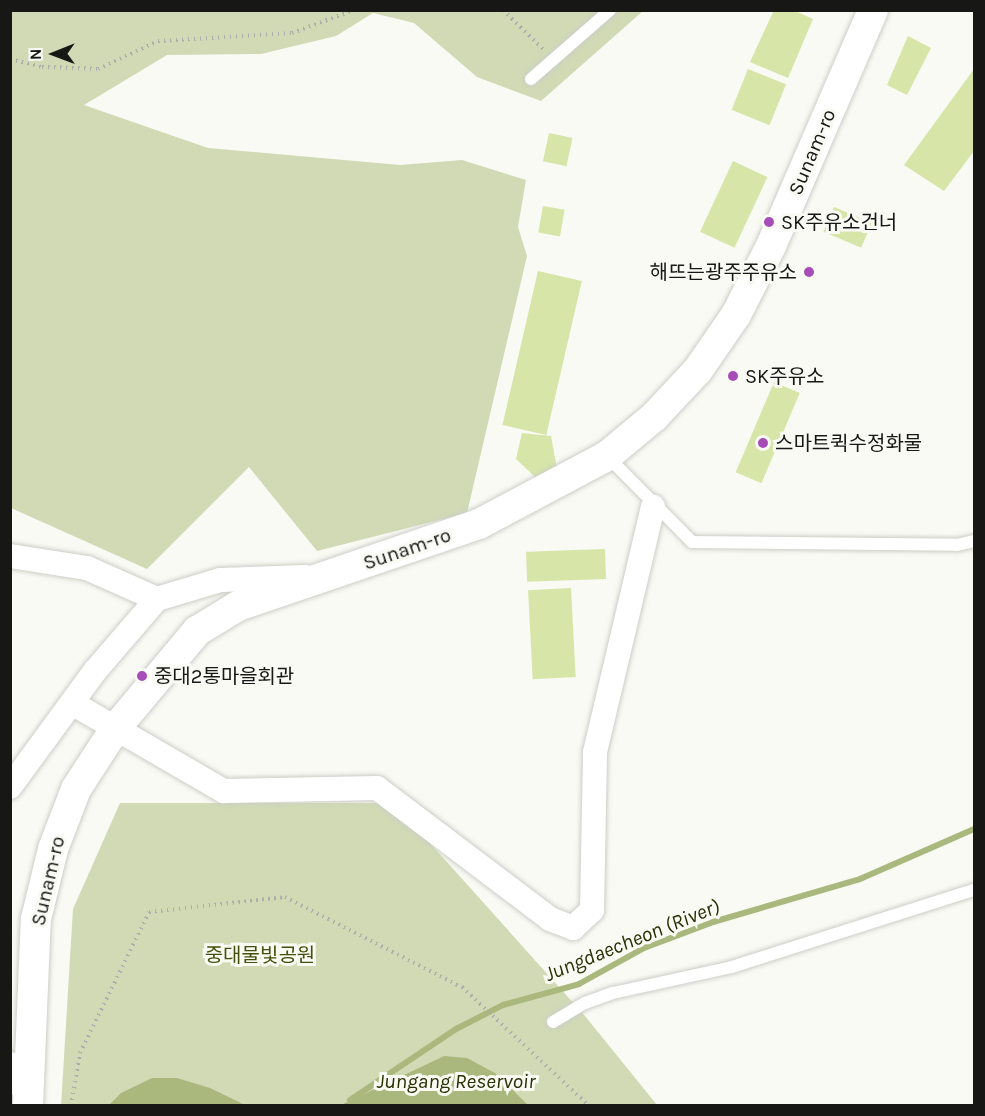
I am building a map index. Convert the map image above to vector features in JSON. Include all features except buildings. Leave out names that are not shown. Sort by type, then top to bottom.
[{"type":"street","name":"Sunam-ro","points":[[29,1103],[36,919],[53,849],[76,789],[115,729],[197,631],[238,606],[479,524],[607,456],[654,417],[698,370],[736,315],[771,246],[873,10]]},
{"type":"street","points":[[72,704],[224,791],[378,788],[550,919],[573,928],[592,910],[595,752],[653,507]]},
{"type":"street","points":[[10,556],[87,568],[157,599]]},
{"type":"street","points":[[13,781],[157,599],[220,580],[326,577]]},
{"type":"street","points":[[10,1064],[29,1103]]},
{"type":"lane","points":[[531,79],[610,10]]},
{"type":"lane","points":[[607,456],[653,507],[692,542],[957,545],[975,541]]},
{"type":"lane","points":[[553,1022],[585,1003],[613,993],[732,967],[975,890]]},
{"type":"path","points":[[10,59],[42,67],[98,69],[158,41],[292,33],[355,10]]},
{"type":"path","points":[[503,10],[553,58]]},
{"type":"path","points":[[71,1106],[80,1053],[149,912],[285,897],[462,987],[589,1106]]},
{"type":"green space","points":[[11,11],[643,11],[541,101],[477,77],[414,23],[373,13],[336,36],[261,54],[167,55],[84,105],[208,148],[400,165],[462,160],[526,180],[518,227],[527,256],[467,513],[317,551],[249,467],[147,569],[11,508]]},
{"type":"green space","name":"중대물빛공원","points":[[120,803],[394,803],[585,1016],[657,1105],[61,1106],[73,909]]},
{"type":"water","name":"Jungang Reservoir","points":[[444,1056],[467,1058],[495,1073],[528,1105],[341,1105]]},
{"type":"water","points":[[152,1078],[177,1078],[210,1088],[245,1105],[109,1105],[121,1093]]},
{"type":"waterway","name":"Jungdaecheon (River)","points":[[350,1100],[456,1029],[503,1005],[579,984],[644,948],[713,922],[860,879],[974,829]]},
{"type":"place","name":"SK주유소건너","points":[[769,222]]},
{"type":"place","name":"해뜨는광주주유소","points":[[809,272]]},
{"type":"place","name":"SK주유소","points":[[733,376]]},
{"type":"place","name":"스마트퀵수정화물","points":[[763,443]]},
{"type":"place","name":"중대2통마을회관","points":[[142,676]]}]
